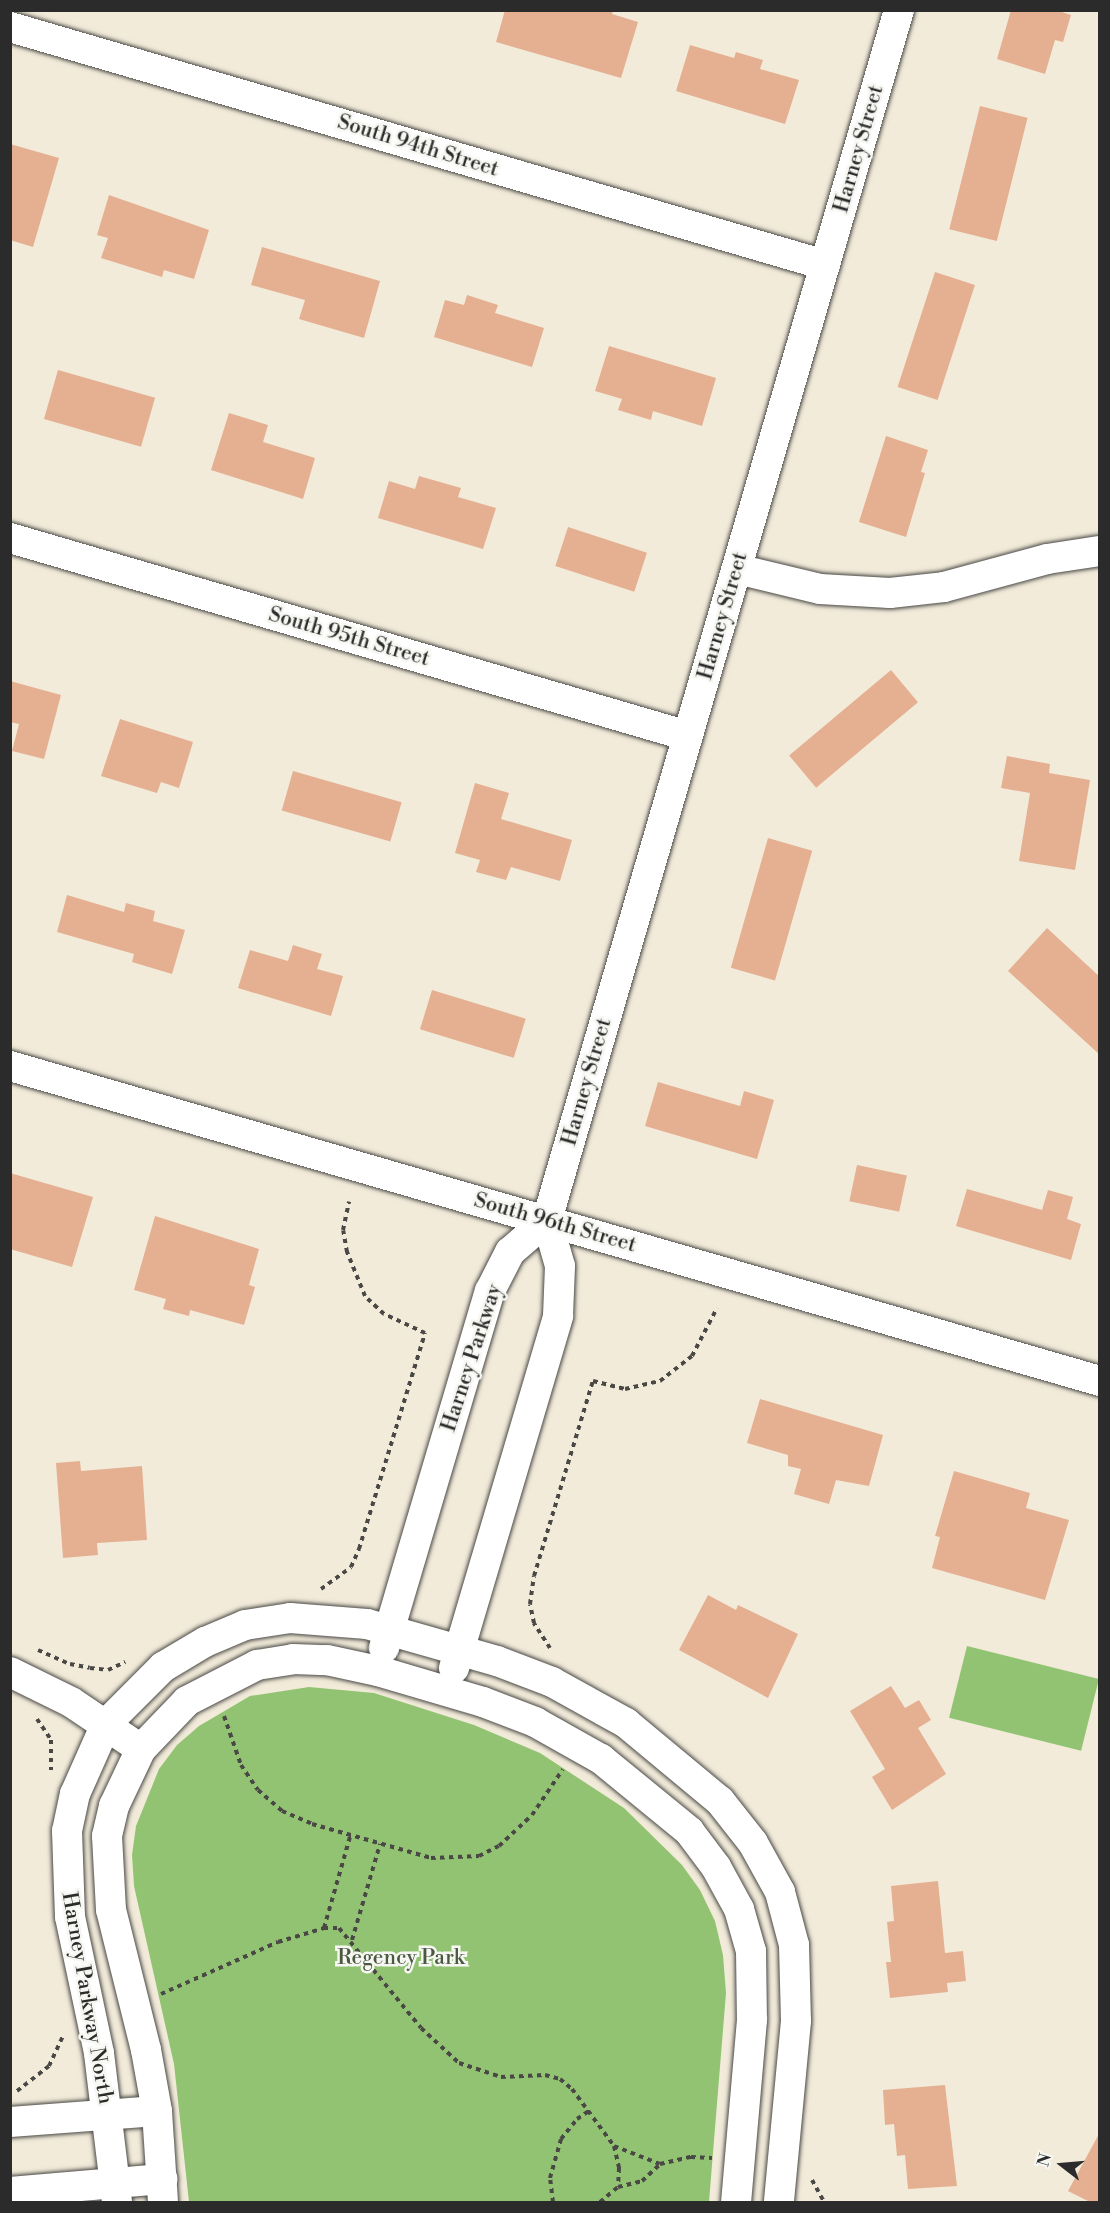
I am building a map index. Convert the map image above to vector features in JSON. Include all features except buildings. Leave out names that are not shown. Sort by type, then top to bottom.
[{"type":"street","name":"Harney Street","points":[[547,1220],[899,10]]},
{"type":"street","name":"South 94th Street","points":[[10,27],[825,265]]},
{"type":"street","name":"South 95th Street","points":[[10,538],[688,736]]},
{"type":"street","points":[[737,569],[820,589],[890,593],[944,587],[1047,559],[1100,551]]},
{"type":"street","name":"South 96th Street","points":[[10,1066],[1100,1381]]},
{"type":"street","points":[[447,1691],[558,1316],[560,1266],[547,1220]]},
{"type":"street","name":"Harney Parkway","points":[[378,1671],[490,1291],[510,1251],[547,1220]]},
{"type":"street","name":"Harney Parkway North","points":[[116,2193],[108,2114],[70,1917],[65,1872],[67,1831],[75,1794],[106,1724],[163,1667],[205,1642],[245,1625],[290,1618],[332,1619],[390,1630],[459,1650],[552,1682],[626,1723],[720,1801],[753,1843],[780,1892],[794,1945],[796,2021],[779,2202]]},
{"type":"street","name":"Harney Parkway North","points":[[163,2191],[158,2111],[146,2050],[111,1910],[107,1871],[107,1836],[114,1806],[141,1749],[187,1701],[257,1665],[293,1659],[327,1660],[378,1671],[447,1691],[535,1722],[601,1759],[681,1824],[716,1867],[739,1908],[751,1951],[752,2020],[736,2202]]},
{"type":"street","points":[[10,1672],[106,1724],[141,1749]]},
{"type":"street","points":[[10,2122],[158,2111]]},
{"type":"street","points":[[10,2192],[163,2191]]},
{"type":"path","points":[[313,1592],[339,1579],[351,1567],[359,1549],[425,1333],[384,1314],[364,1296],[347,1252],[343,1230],[349,1202]]},
{"type":"path","points":[[558,1655],[543,1641],[530,1604],[534,1576],[592,1382],[625,1389],[660,1381],[692,1356],[717,1308]]},
{"type":"path","points":[[30,1647],[70,1665],[108,1670],[134,1656]]},
{"type":"path","points":[[214,1715],[222,1709],[241,1765],[258,1790],[282,1811],[350,1837],[431,1858],[479,1856],[516,1832],[563,1769]]},
{"type":"path","points":[[555,1764],[572,1775]]},
{"type":"path","points":[[324,1928],[350,1837]]},
{"type":"path","points":[[352,1940],[380,1844]]},
{"type":"path","points":[[157,1984],[160,1995],[182,1988],[245,1956],[324,1928],[339,1928],[352,1940],[421,2028],[459,2063],[501,2077],[545,2075],[560,2079],[589,2111],[614,2146],[618,2187]]},
{"type":"path","points":[[10,2092],[35,2080],[49,2066],[59,2052],[63,2025]]},
{"type":"path","points":[[553,2202],[550,2178],[561,2139],[577,2119],[589,2111]]},
{"type":"path","points":[[614,2146],[660,2164]]},
{"type":"path","points":[[600,2202],[618,2187],[642,2181],[660,2164],[691,2157],[714,2158],[715,2147]]},
{"type":"path","points":[[811,2175],[816,2193],[824,2202]]},
{"type":"green space","points":[[967,1646],[1099,1679],[1081,1751],[949,1718]]},
{"type":"green space","name":"Regency Park","points":[[309,1687],[374,1693],[474,1725],[540,1753],[624,1808],[682,1865],[700,1890],[715,1921],[723,1955],[726,1993],[709,2202],[189,2202],[174,2064],[134,1886],[132,1855],[136,1826],[159,1769],[177,1745],[199,1726],[250,1696]]}]
